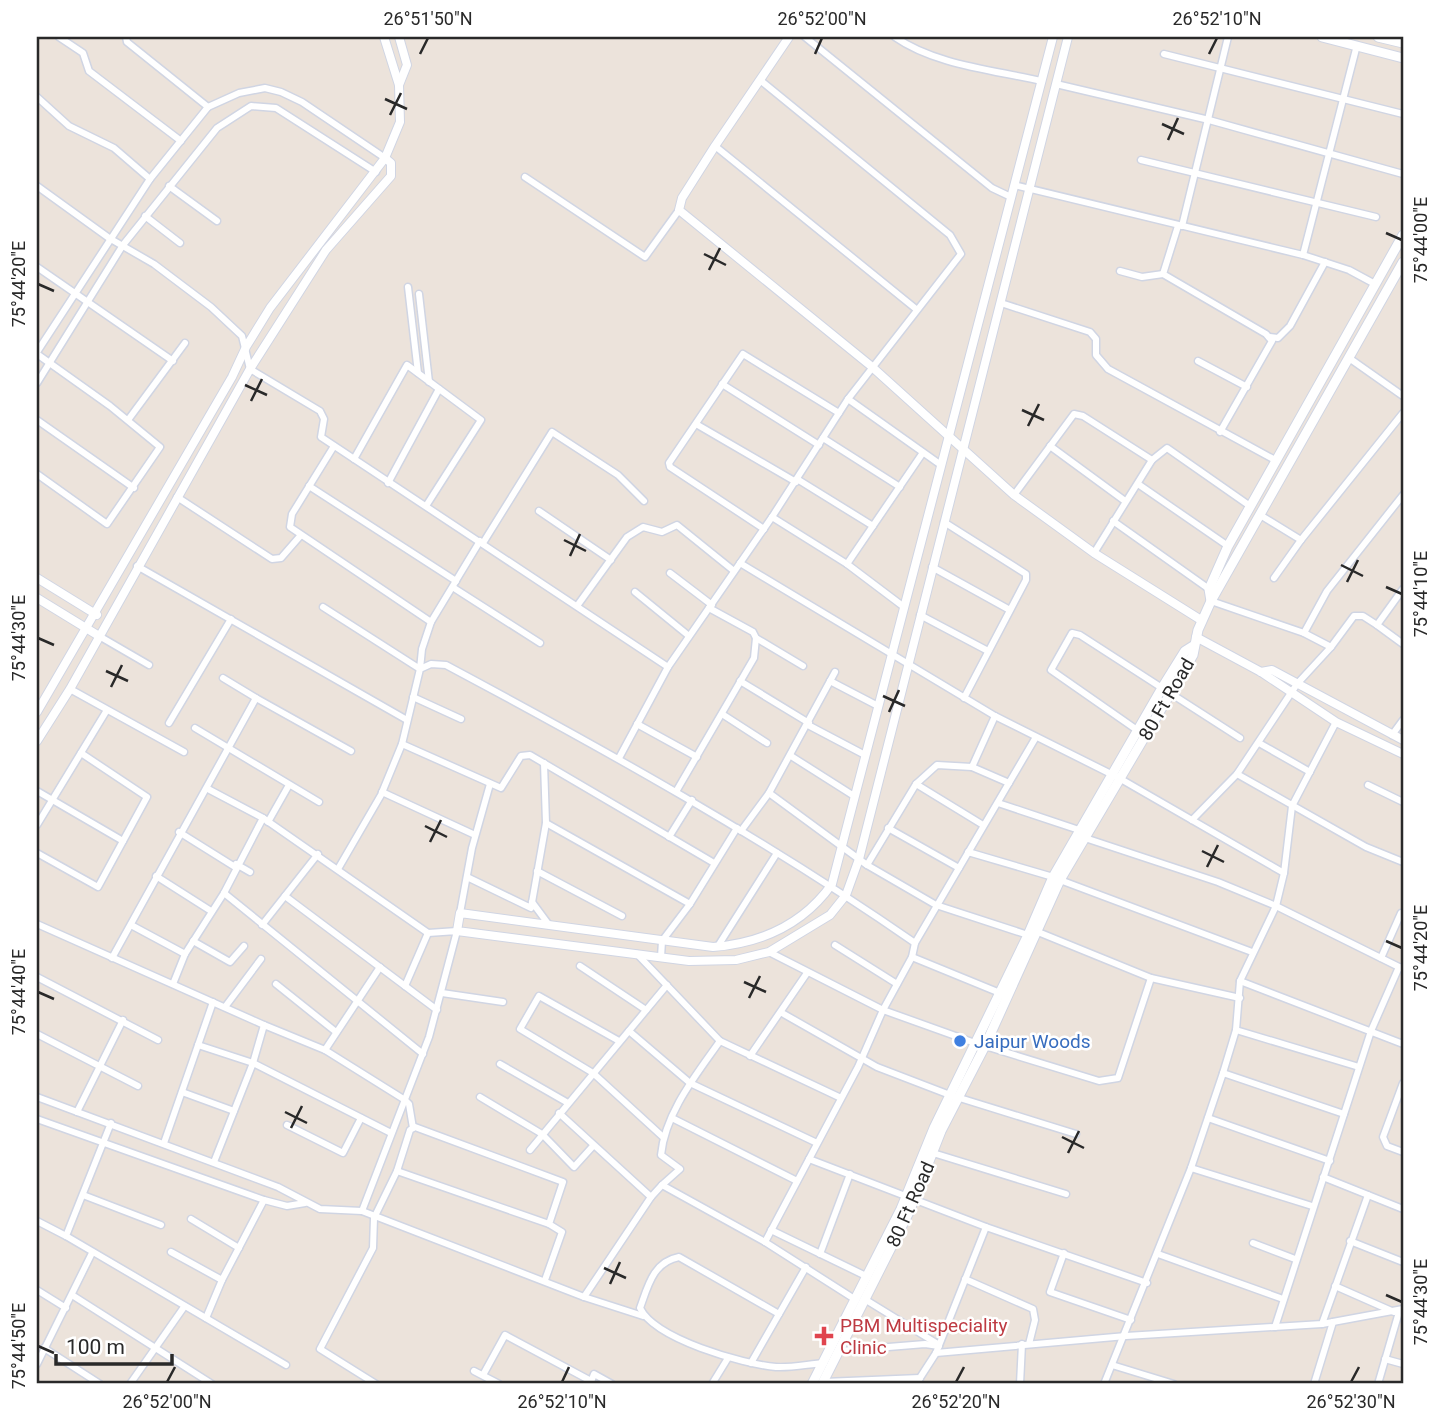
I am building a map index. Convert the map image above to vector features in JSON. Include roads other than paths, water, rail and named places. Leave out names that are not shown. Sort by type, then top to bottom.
[{"type":"main road","points":[[1322,37],[1403,58]]},
{"type":"main road","points":[[1378,37],[1403,43]]},
{"type":"main road","points":[[1211,601],[1209,589],[1228,546],[1403,235]]},
{"type":"main road","points":[[1195,642],[1211,601],[1403,262]]},
{"type":"main road","name":"80 Ft Road","points":[[823,1383],[841,1351],[861,1300],[911,1196],[954,1096],[1033,933],[1056,878],[1166,690],[1185,651],[1195,642]]},
{"type":"main road","name":"80 Ft Road","points":[[1116,776],[1138,730],[1166,690]]},
{"type":"main road","name":"80 Ft Road","points":[[980,1045],[1000,992],[1033,933]]},
{"type":"main road","name":"80 Ft Road","points":[[812,1384],[861,1300],[868,1277],[933,1153],[954,1096]]},
{"type":"street","points":[[60,37],[83,53],[89,71],[181,141]]},
{"type":"street","points":[[126,37],[127,42],[208,107]]},
{"type":"street","points":[[37,712],[270,308],[294,281],[344,209],[385,158],[400,122],[399,85],[384,37]]},
{"type":"street","points":[[398,37],[407,65],[399,85]]},
{"type":"street","points":[[525,177],[645,257],[679,210],[682,198],[715,146],[789,37]]},
{"type":"street","points":[[805,37],[992,188],[1011,197]]},
{"type":"street","points":[[895,37],[907,46],[949,60],[1041,81]]},
{"type":"street","points":[[460,913],[718,947],[750,943],[787,927],[813,908],[832,884],[1053,37]]},
{"type":"street","points":[[208,789],[265,820],[318,854],[428,933],[457,931],[689,961],[736,960],[769,952],[830,915],[846,895],[859,859],[1068,37]]},
{"type":"street","points":[[1163,274],[1180,226],[1228,37]]},
{"type":"street","points":[[1303,255],[1357,45]]},
{"type":"street","points":[[1164,54],[1403,114]]},
{"type":"street","points":[[619,758],[668,667],[764,529],[848,399],[871,366],[961,254],[960,248],[950,235],[760,80]]},
{"type":"street","points":[[1056,84],[1209,120],[1403,174]]},
{"type":"street","points":[[37,474],[107,524],[160,447],[37,353],[150,178],[208,107],[239,93],[265,88],[281,92],[302,102],[391,163],[391,176],[326,250],[250,369],[70,689],[37,741]]},
{"type":"street","points":[[37,97],[69,125],[114,148],[150,178]]},
{"type":"street","points":[[37,383],[123,245],[145,216],[217,128],[251,106],[276,108],[376,172]]},
{"type":"street","points":[[715,146],[916,309]]},
{"type":"street","points":[[1141,160],[1376,217]]},
{"type":"street","points":[[1014,185],[1303,255],[1349,270],[1375,284]]},
{"type":"street","points":[[37,186],[211,307],[242,336],[250,369],[320,411],[324,419],[321,437],[668,667]]},
{"type":"street","points":[[169,186],[217,221]]},
{"type":"street","points":[[679,210],[871,366],[1014,495],[1094,553],[1202,620]]},
{"type":"street","points":[[145,216],[180,243]]},
{"type":"street","points":[[1119,271],[1142,276],[1163,274],[1269,337],[1278,338],[1290,326],[1325,262]]},
{"type":"street","points":[[37,267],[173,361]]},
{"type":"street","points":[[408,287],[418,373]]},
{"type":"street","points":[[419,294],[429,382]]},
{"type":"street","points":[[1001,303],[1090,332],[1096,339],[1096,355],[1108,369],[1275,460]]},
{"type":"street","points":[[1220,432],[1268,352],[1272,341],[1269,337]]},
{"type":"street","points":[[128,420],[185,343]]},
{"type":"street","points":[[764,529],[669,465],[742,355],[747,354],[839,413]]},
{"type":"street","points":[[1349,358],[1403,396]]},
{"type":"street","points":[[1198,361],[1247,387]]},
{"type":"street","points":[[354,459],[407,365],[481,420],[426,506]]},
{"type":"street","points":[[722,384],[900,487]]},
{"type":"street","points":[[388,483],[439,389]]},
{"type":"street","points":[[848,399],[941,465]]},
{"type":"street","points":[[1274,578],[1301,540],[1403,413]]},
{"type":"street","points":[[1014,495],[1074,414],[1083,416],[1152,460]]},
{"type":"street","points":[[37,420],[134,488]]},
{"type":"street","points":[[696,424],[873,526]]},
{"type":"street","points":[[338,869],[382,792],[402,744],[420,669],[422,649],[431,622],[551,432],[612,471],[644,501]]},
{"type":"street","points":[[334,446],[288,524],[431,622]]},
{"type":"street","points":[[1050,446],[1125,501]]},
{"type":"street","points":[[1094,553],[1152,460],[1167,448],[1250,506]]},
{"type":"street","points":[[847,564],[922,454]]},
{"type":"street","points":[[1138,484],[1228,546]]},
{"type":"street","points":[[309,486],[540,643]]},
{"type":"street","points":[[1304,633],[1327,592],[1403,495]]},
{"type":"street","points":[[177,497],[272,559],[281,558],[301,535]]},
{"type":"street","points":[[539,511],[611,560]]},
{"type":"street","points":[[1260,515],[1301,540]]},
{"type":"street","points":[[772,517],[847,564],[904,607]]},
{"type":"street","points":[[944,522],[1026,574],[1026,579],[1008,609],[964,698]]},
{"type":"street","points":[[1113,522],[1209,589]]},
{"type":"street","points":[[577,606],[611,560],[637,529],[643,527],[662,532],[677,525],[734,571]]},
{"type":"street","points":[[740,563],[995,716],[1116,776],[1284,873]]},
{"type":"street","points":[[137,566],[407,720]]},
{"type":"street","points":[[932,567],[1008,609]]},
{"type":"street","points":[[670,573],[710,606],[753,632],[756,638],[754,658],[677,790]]},
{"type":"street","points":[[37,578],[107,621]]},
{"type":"street","points":[[1377,625],[1403,589]]},
{"type":"street","points":[[635,592],[689,636]]},
{"type":"street","points":[[37,598],[149,665]]},
{"type":"street","points":[[1211,601],[1304,633],[1331,647]]},
{"type":"street","points":[[323,607],[420,669]]},
{"type":"street","points":[[920,615],[988,650]]},
{"type":"street","points":[[1192,820],[1237,774],[1293,694],[1297,684],[1331,647],[1354,616],[1363,616],[1403,644]]},
{"type":"street","points":[[169,723],[231,619]]},
{"type":"street","points":[[1138,730],[1051,670],[1072,633],[1080,635],[1240,738]]},
{"type":"street","points":[[756,638],[803,666]]},
{"type":"street","points":[[1195,642],[1261,672],[1336,722],[1384,748],[1403,754]]},
{"type":"street","points":[[420,669],[431,664],[446,664],[677,790],[832,884],[915,943]]},
{"type":"street","points":[[1261,672],[1272,670],[1403,740]]},
{"type":"street","points":[[661,957],[662,941],[690,904],[714,863],[769,793],[835,672]]},
{"type":"street","points":[[223,678],[351,751]]},
{"type":"street","points":[[740,681],[865,755]]},
{"type":"street","points":[[831,681],[878,706]]},
{"type":"street","points":[[70,689],[172,748],[184,752]]},
{"type":"street","points":[[413,697],[461,719]]},
{"type":"street","points":[[112,958],[179,832],[208,789],[256,698]]},
{"type":"street","points":[[37,825],[107,710]]},
{"type":"street","points":[[722,714],[767,743]]},
{"type":"street","points":[[972,767],[995,716]]},
{"type":"street","points":[[1392,735],[1403,720]]},
{"type":"street","points":[[1104,1384],[1147,1283],[1191,1168],[1223,1073],[1236,1030],[1240,981],[1276,906],[1284,873],[1292,806],[1336,722]]},
{"type":"street","points":[[637,724],[697,757]]},
{"type":"street","points":[[195,728],[319,802]]},
{"type":"street","points":[[765,1242],[862,1058],[883,1010],[912,957],[915,943],[1035,737]]},
{"type":"street","points":[[1259,743],[1310,772]]},
{"type":"street","points":[[402,744],[490,784],[503,787],[524,754],[544,763],[714,863]]},
{"type":"street","points":[[37,853],[99,887],[147,797],[81,753]]},
{"type":"street","points":[[791,755],[854,796]]},
{"type":"street","points":[[467,877],[531,908],[546,823],[544,763]]},
{"type":"street","points":[[867,865],[916,784],[937,765],[972,767],[1009,783]]},
{"type":"street","points":[[1237,774],[1366,847],[1403,862]]},
{"type":"street","points":[[362,1211],[423,1054],[437,1010],[457,931],[475,835],[490,784]]},
{"type":"street","points":[[916,784],[984,825]]},
{"type":"street","points":[[173,984],[185,954],[224,893],[236,865],[289,785]]},
{"type":"street","points":[[1368,785],[1403,802]]},
{"type":"street","points":[[37,791],[122,841]]},
{"type":"street","points":[[382,792],[475,835]]},
{"type":"street","points":[[769,793],[867,865],[936,905],[1033,933],[1151,978],[1240,998]]},
{"type":"street","points":[[669,836],[692,800]]},
{"type":"street","points":[[998,803],[1218,882],[1276,906],[1401,968],[1371,1031],[1330,1161],[1312,1206],[1275,1327]]},
{"type":"street","points":[[546,823],[690,904]]},
{"type":"street","points":[[888,828],[959,868]]},
{"type":"street","points":[[179,832],[250,872]]},
{"type":"street","points":[[968,852],[1056,878],[1252,952]]},
{"type":"street","points":[[718,947],[777,853]]},
{"type":"street","points":[[262,925],[318,854]]},
{"type":"street","points":[[537,871],[622,916]]},
{"type":"street","points":[[156,876],[211,911]]},
{"type":"street","points":[[224,893],[423,1054]]},
{"type":"street","points":[[285,896],[437,1010]]},
{"type":"street","points":[[532,902],[549,925]]},
{"type":"street","points":[[1381,958],[1401,913]]},
{"type":"street","points":[[37,924],[325,1050],[409,1104],[413,1128],[397,1171],[374,1218],[373,1248],[320,1349],[376,1384]]},
{"type":"street","points":[[131,925],[185,954]]},
{"type":"street","points":[[405,986],[428,933]]},
{"type":"street","points":[[193,941],[230,962],[244,946]]},
{"type":"street","points":[[835,945],[897,984]]},
{"type":"street","points":[[769,952],[883,1010],[980,1045],[1100,1081],[1118,1077],[1151,978]]},
{"type":"street","points":[[637,954],[720,1041],[841,1098]]},
{"type":"street","points":[[912,957],[1000,992]]},
{"type":"street","points":[[225,1007],[261,959]]},
{"type":"street","points":[[580,966],[646,1010]]},
{"type":"street","points":[[325,1050],[355,1000],[380,967]]},
{"type":"street","points":[[750,1056],[807,973]]},
{"type":"street","points":[[37,977],[158,1040]]},
{"type":"street","points":[[1240,981],[1403,1044]]},
{"type":"street","points":[[276,984],[336,1032]]},
{"type":"street","points":[[530,1150],[667,985]]},
{"type":"street","points":[[442,993],[503,1002]]},
{"type":"street","points":[[620,1041],[539,996],[520,1028],[522,1032],[593,1073],[663,1137]]},
{"type":"street","points":[[164,1143],[214,1002]]},
{"type":"street","points":[[782,1013],[862,1058],[954,1096],[1076,1134]]},
{"type":"street","points":[[77,1112],[124,1020]]},
{"type":"street","points":[[214,1162],[253,1063],[264,1025]]},
{"type":"street","points":[[1236,1030],[1359,1068]]},
{"type":"street","points":[[629,1031],[690,1083],[817,1143]]},
{"type":"street","points":[[37,1034],[138,1086]]},
{"type":"street","points":[[584,1297],[650,1197],[680,1169],[661,1156],[663,1137],[690,1083],[720,1041]]},
{"type":"street","points":[[198,1045],[253,1063],[391,1133]]},
{"type":"street","points":[[500,1064],[568,1103]]},
{"type":"street","points":[[1223,1073],[1344,1114]]},
{"type":"street","points":[[1403,1083],[1401,1098],[1383,1137],[1387,1146],[1403,1152]]},
{"type":"street","points":[[182,1092],[234,1111]]},
{"type":"street","points":[[37,1097],[278,1187],[320,1209],[362,1211],[374,1218],[545,1280],[584,1297],[643,1316]]},
{"type":"street","points":[[480,1097],[542,1134],[574,1167],[593,1146]]},
{"type":"street","points":[[559,1113],[650,1197]]},
{"type":"street","points":[[287,1125],[343,1153],[362,1118]]},
{"type":"street","points":[[672,1118],[797,1181]]},
{"type":"street","points":[[1208,1118],[1330,1161]]},
{"type":"street","points":[[37,1119],[103,1145],[264,1200],[287,1206],[305,1203]]},
{"type":"street","points":[[66,1236],[111,1123]]},
{"type":"street","points":[[413,1128],[563,1182],[548,1224]]},
{"type":"street","points":[[933,1153],[1066,1194]]},
{"type":"street","points":[[809,1159],[986,1227],[1147,1283]]},
{"type":"street","points":[[1191,1168],[1312,1206]]},
{"type":"street","points":[[397,1171],[548,1224],[562,1232],[545,1280]]},
{"type":"street","points":[[820,1254],[850,1174]]},
{"type":"street","points":[[1323,1177],[1403,1209]]},
{"type":"street","points":[[663,1185],[765,1242],[938,1348]]},
{"type":"street","points":[[83,1195],[161,1225]]},
{"type":"street","points":[[1322,1324],[1368,1195]]},
{"type":"street","points":[[206,1318],[222,1280],[264,1200]]},
{"type":"street","points":[[191,1219],[239,1248]]},
{"type":"street","points":[[37,1221],[286,1365]]},
{"type":"street","points":[[823,1383],[918,1381],[938,1348],[986,1227]]},
{"type":"street","points":[[771,1230],[868,1277]]},
{"type":"street","points":[[1350,1241],[1403,1262]]},
{"type":"street","points":[[1253,1243],[1295,1259]]},
{"type":"street","points":[[171,1252],[222,1280]]},
{"type":"street","points":[[37,1364],[92,1253]]},
{"type":"street","points":[[1064,1253],[1050,1292],[1131,1321]]},
{"type":"street","points":[[1158,1254],[1283,1299]]},
{"type":"street","points":[[779,1314],[679,1256],[668,1259],[651,1276],[640,1308],[643,1316],[652,1325],[728,1358],[779,1367],[824,1363]]},
{"type":"street","points":[[751,1363],[806,1267]]},
{"type":"street","points":[[965,1279],[1033,1309],[1035,1320],[1026,1344],[1020,1384]]},
{"type":"street","points":[[1335,1286],[1399,1315]]},
{"type":"street","points":[[37,1290],[66,1308]]},
{"type":"street","points":[[72,1295],[212,1384]]},
{"type":"street","points":[[130,1384],[184,1307]]},
{"type":"street","points":[[841,1351],[925,1344],[938,1348],[1026,1344],[1322,1324],[1399,1315]]},
{"type":"street","points":[[1378,1384],[1399,1315]]},
{"type":"street","points":[[1314,1384],[1333,1322]]},
{"type":"street","points":[[483,1376],[505,1335],[590,1383],[594,1374],[612,1384]]},
{"type":"street","points":[[44,1348],[100,1384]]},
{"type":"street","points":[[712,1384],[728,1358]]},
{"type":"street","points":[[1385,1359],[1403,1364]]},
{"type":"street","points":[[1112,1364],[1174,1384]]},
{"type":"street","points":[[474,1371],[499,1384]]},
{"type":"place","name":"Jaipur Woods","points":[[960,1041]]},
{"type":"place","name":"PBM Multispeciality Clinic","points":[[824,1336]]}]
